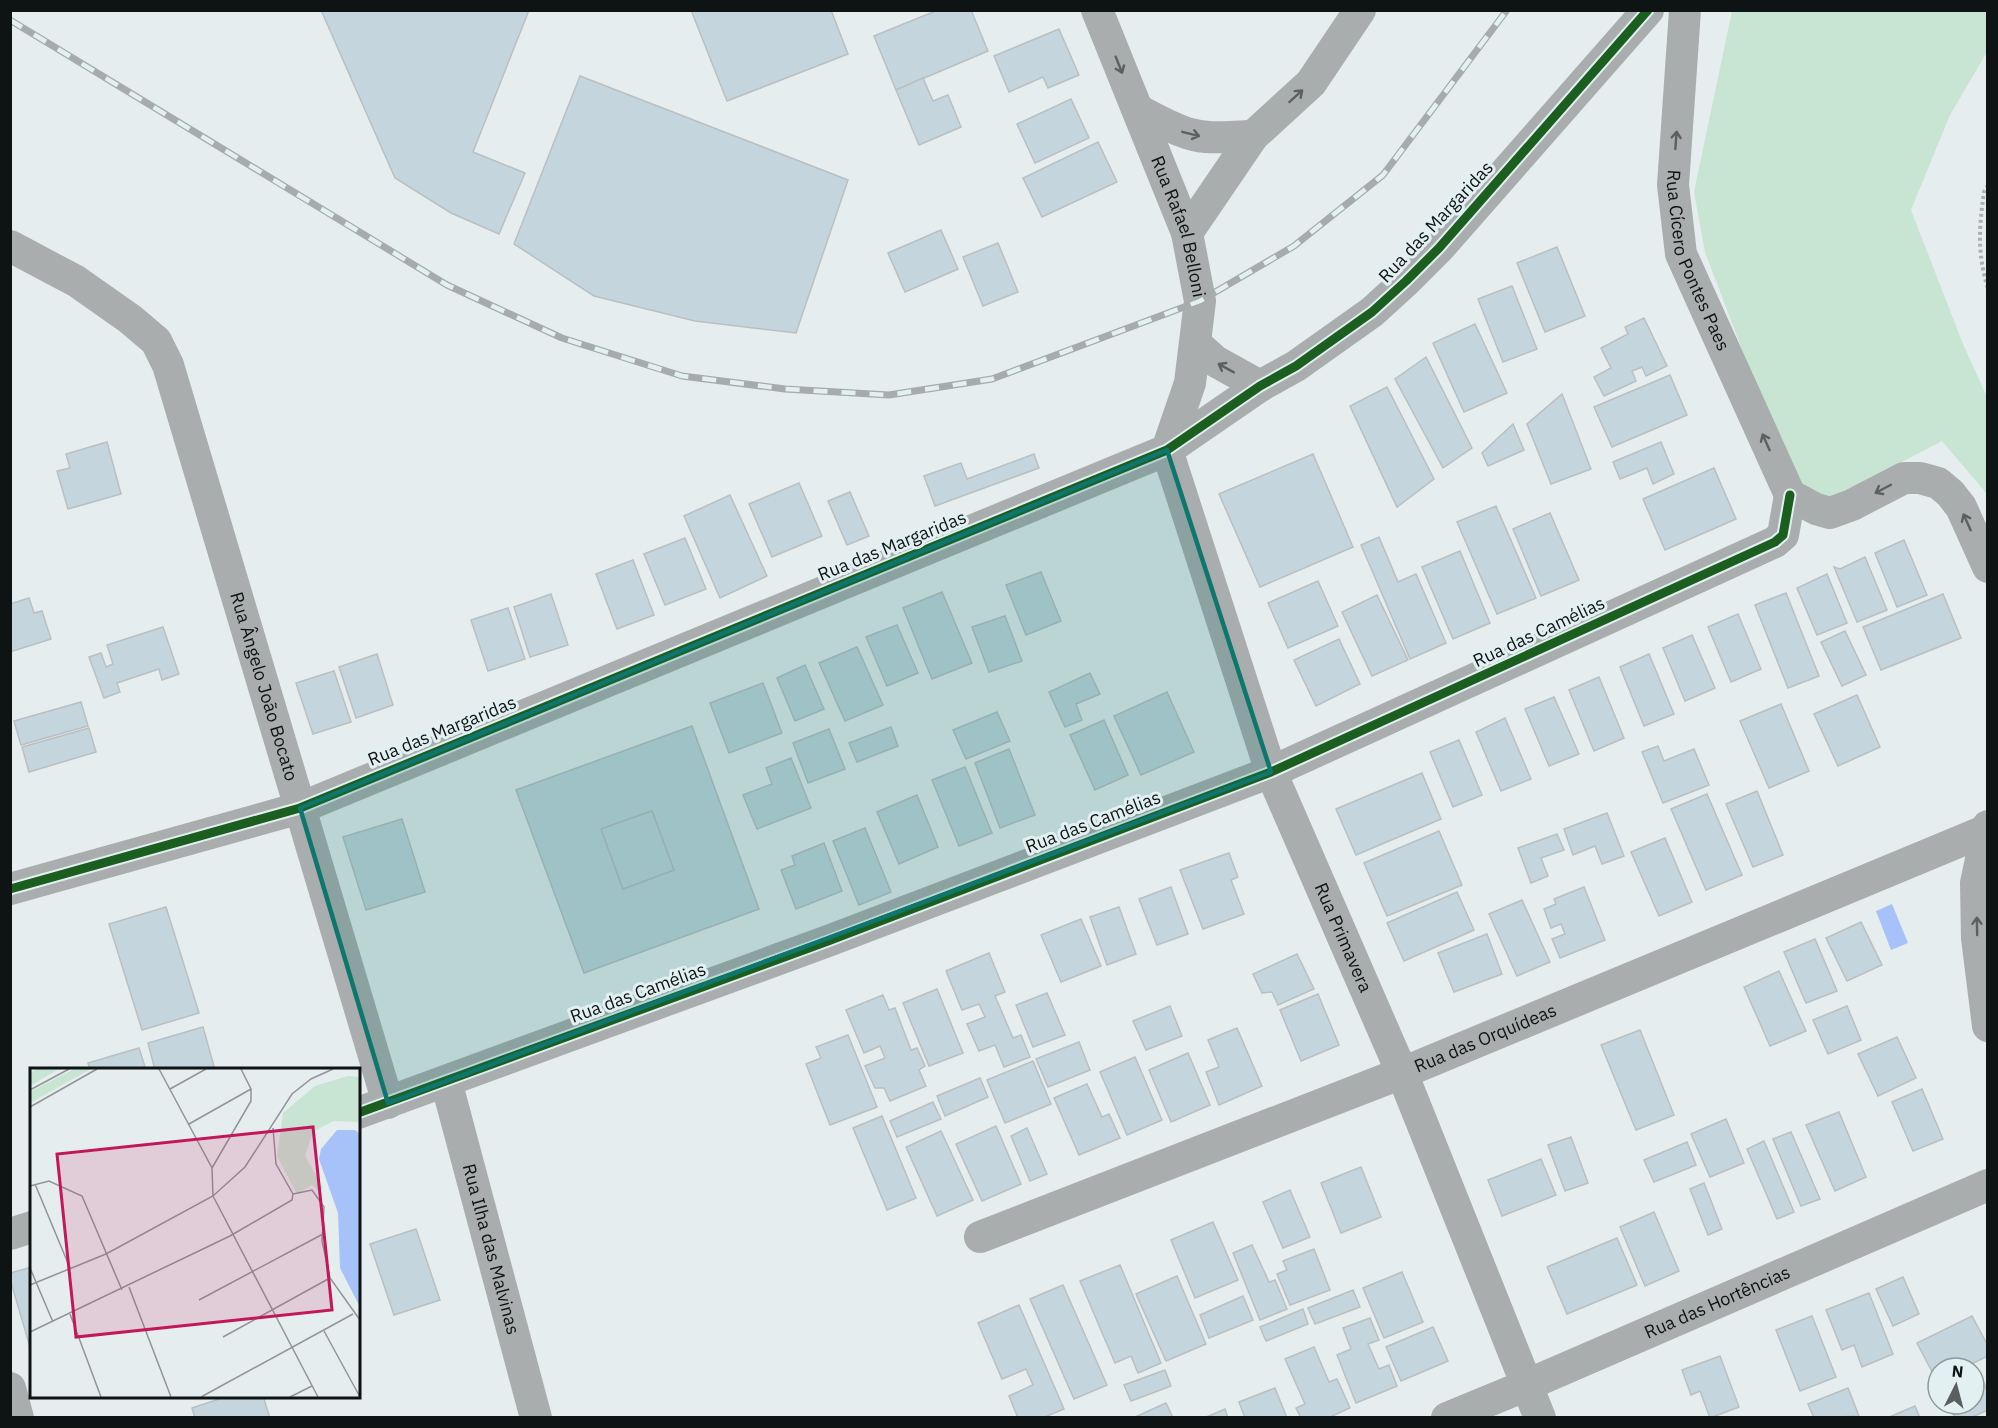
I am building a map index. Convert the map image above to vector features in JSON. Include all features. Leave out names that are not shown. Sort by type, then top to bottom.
[{"type":"street","name":"Rua Rafael Belloni","points":[[1097,10],[1187,233],[1200,301],[1190,383],[1167,450]]},
{"type":"street","points":[[1187,233],[1253,136],[1311,83],[1360,10]]},
{"type":"street","name":"Rua das Margaridas","points":[[10,890],[300,808],[1167,450],[1260,386],[1296,366],[1372,312],[1406,281],[1439,248],[1648,10]]},
{"type":"street","name":"Rua Cícero Pontes Paes","points":[[1685,10],[1673,185],[1681,254],[1790,495]]},
{"type":"street","points":[[1138,110],[1170,128],[1192,135],[1253,136]]},
{"type":"street","name":"Rua Ângelo João Bocato","points":[[10,246],[76,281],[130,319],[156,340],[168,365],[388,1103]]},
{"type":"street","points":[[1196,344],[1215,361],[1260,386]]},
{"type":"street","name":"Rua Primavera","points":[[1167,450],[1271,772],[1402,1073],[1540,1418]]},
{"type":"street","points":[[1790,495],[1816,509],[1830,513],[1852,505],[1904,478],[1920,478],[1938,483],[1961,507],[1988,567]]},
{"type":"street","name":"Rua das Camélias","points":[[360,1112],[828,941],[1271,772],[1775,542],[1783,536],[1790,495]]},
{"type":"street","points":[[1987,828],[1976,883],[1977,938],[1988,1026]]},
{"type":"street","name":"Rua das Orquídeas","points":[[980,1237],[1402,1073],[1987,828]]},
{"type":"street","name":"Rua Ilha das Malvinas","points":[[446,1082],[536,1418]]},
{"type":"street","name":"Rua das Hortências","points":[[1447,1418],[1988,1185]]},
{"type":"street","points":[[10,1234],[30,1228]]},
{"type":"street","points":[[10,1388],[18,1418]]},
{"type":"path","points":[[1988,185],[1984,192],[1978,243],[1981,266],[1988,289]]},
{"type":"highlighted area","points":[[1167,450],[1271,772],[388,1103],[300,808]]},
{"type":"green space","points":[[1732,11],[1987,11],[1987,52],[1950,115],[1911,210],[1963,344],[1987,397],[1987,494],[1942,441],[1823,503],[1802,492],[1784,460],[1705,252],[1694,192]]},
{"type":"water","points":[[1892,904],[1908,943],[1891,950],[1876,911]]},
{"type":"building","points":[[321,10],[529,10],[473,152],[525,173],[499,234],[451,213],[395,178]]},
{"type":"building","points":[[691,10],[831,10],[848,54],[727,101]]},
{"type":"building","points":[[938,10],[971,10],[988,51],[896,90],[874,36]]},
{"type":"building","points":[[1059,29],[1079,75],[1048,88],[1043,77],[1009,92],[994,56]]},
{"type":"building","points":[[580,76],[848,180],[796,333],[695,321],[594,296],[514,244]]},
{"type":"building","points":[[923,78],[933,101],[948,95],[961,127],[919,145],[896,90]]},
{"type":"building","points":[[1071,99],[1089,138],[1035,163],[1017,124]]},
{"type":"building","points":[[1098,142],[1117,182],[1042,217],[1023,178]]},
{"type":"building","points":[[941,230],[958,269],[905,292],[888,253]]},
{"type":"building","points":[[998,243],[1018,292],[983,306],[963,257]]},
{"type":"building","points":[[1557,247],[1585,316],[1545,332],[1517,263]]},
{"type":"building","points":[[1512,286],[1537,349],[1503,362],[1478,299]]},
{"type":"building","points":[[1644,318],[1667,366],[1646,376],[1642,367],[1632,371],[1636,381],[1604,396],[1594,377],[1611,368],[1601,348],[1628,334],[1625,327]]},
{"type":"building","points":[[1475,324],[1507,393],[1464,412],[1433,343]]},
{"type":"building","points":[[1426,357],[1472,448],[1443,468],[1395,379]]},
{"type":"building","points":[[1670,375],[1687,415],[1612,447],[1594,407]]},
{"type":"building","points":[[1387,387],[1434,479],[1397,507],[1350,406]]},
{"type":"building","points":[[1562,394],[1591,469],[1551,484],[1527,424]]},
{"type":"building","points":[[1513,424],[1524,450],[1488,466],[1482,453]]},
{"type":"building","points":[[107,442],[121,494],[68,509],[57,471],[70,468],[66,454]]},
{"type":"building","points":[[1661,442],[1674,474],[1653,484],[1647,468],[1620,479],[1613,462]]},
{"type":"building","points":[[1034,454],[1039,468],[935,506],[924,476],[961,463],[967,479]]},
{"type":"building","points":[[1313,454],[1353,547],[1260,587],[1219,494]]},
{"type":"building","points":[[1714,468],[1736,519],[1665,550],[1643,499]]},
{"type":"building","points":[[799,483],[822,536],[772,557],[749,504]]},
{"type":"building","points":[[850,492],[869,536],[847,545],[828,501]]},
{"type":"building","points":[[730,495],[767,576],[720,598],[684,516]]},
{"type":"building","points":[[1496,506],[1536,598],[1497,614],[1457,522]]},
{"type":"building","points":[[1550,513],[1579,580],[1541,596],[1513,529]]},
{"type":"building","points":[[1379,537],[1398,582],[1416,574],[1446,643],[1410,659],[1361,545]]},
{"type":"building","points":[[685,538],[706,589],[665,605],[644,554]]},
{"type":"building","points":[[1904,540],[1927,595],[1897,607],[1875,553]]},
{"type":"building","points":[[1460,551],[1490,623],[1453,639],[1422,567]]},
{"type":"building","points":[[1865,557],[1887,610],[1857,622],[1834,567],[1840,569]]},
{"type":"building","points":[[633,560],[654,615],[617,629],[596,574]]},
{"type":"building","points":[[1041,572],[1061,621],[1026,635],[1006,585]]},
{"type":"building","points":[[1827,574],[1847,623],[1817,635],[1797,588]]},
{"type":"building","points":[[1318,581],[1338,626],[1288,648],[1268,603]]},
{"type":"building","points":[[942,592],[972,663],[932,679],[903,608]]},
{"type":"building","points":[[1786,593],[1819,676],[1788,688],[1755,605]]},
{"type":"building","points":[[551,594],[568,645],[530,657],[514,607]]},
{"type":"building","points":[[1943,594],[1961,638],[1881,670],[1863,627]]},
{"type":"building","points":[[1377,595],[1408,660],[1372,676],[1342,612]]},
{"type":"building","points":[[29,598],[34,613],[42,611],[51,639],[10,652],[10,604]]},
{"type":"building","points":[[508,608],[525,659],[488,671],[471,620]]},
{"type":"building","points":[[1738,614],[1761,669],[1731,682],[1708,627]]},
{"type":"building","points":[[1005,616],[1022,661],[989,672],[972,627]]},
{"type":"building","points":[[897,625],[918,673],[887,686],[866,637]]},
{"type":"building","points":[[163,627],[179,674],[162,680],[159,669],[117,683],[120,692],[104,698],[89,657],[101,653],[106,667],[113,664],[107,645]]},
{"type":"building","points":[[1845,631],[1866,675],[1842,686],[1821,642]]},
{"type":"building","points":[[1692,635],[1715,688],[1685,701],[1663,648]]},
{"type":"building","points":[[1339,639],[1360,684],[1316,706],[1294,660]]},
{"type":"building","points":[[857,647],[883,705],[845,721],[819,663]]},
{"type":"building","points":[[377,654],[393,705],[356,718],[339,667]]},
{"type":"building","points":[[1649,654],[1674,714],[1644,726],[1620,667]]},
{"type":"building","points":[[805,665],[824,709],[795,721],[777,678]]},
{"type":"building","points":[[334,671],[351,722],[313,734],[296,683]]},
{"type":"building","points":[[1090,673],[1100,694],[1076,704],[1082,720],[1065,727],[1049,692]]},
{"type":"building","points":[[1599,677],[1624,738],[1594,751],[1569,690]]},
{"type":"building","points":[[763,683],[782,733],[729,753],[710,703]]},
{"type":"building","points":[[1167,692],[1194,752],[1141,775],[1114,716]]},
{"type":"building","points":[[1857,695],[1880,747],[1838,766],[1814,714]]},
{"type":"building","points":[[1554,697],[1579,754],[1549,766],[1525,709]]},
{"type":"building","points":[[81,702],[88,726],[21,745],[14,721]]},
{"type":"building","points":[[1781,704],[1809,771],[1769,788],[1740,721]]},
{"type":"building","points":[[997,712],[1010,741],[966,759],[953,730]]},
{"type":"building","points":[[1505,718],[1531,779],[1501,791],[1476,732]]},
{"type":"building","points":[[1104,720],[1128,775],[1095,790],[1070,735]]},
{"type":"building","points":[[692,726],[759,909],[584,973],[516,790]],"holes":[[[652,811],[674,870],[623,889],[601,829]]]},
{"type":"building","points":[[891,727],[898,746],[857,762],[849,743]]},
{"type":"building","points":[[89,728],[96,752],[29,772],[22,747]]},
{"type":"building","points":[[829,729],[845,769],[808,783],[793,743]]},
{"type":"building","points":[[1459,740],[1482,795],[1453,807],[1430,752]]},
{"type":"building","points":[[1658,746],[1664,761],[1694,749],[1709,785],[1663,803],[1642,752]]},
{"type":"building","points":[[1009,749],[1035,815],[1000,828],[975,763]]},
{"type":"building","points":[[791,758],[811,808],[757,829],[743,795],[772,784],[766,768]]},
{"type":"building","points":[[965,767],[992,833],[959,846],[932,780]]},
{"type":"building","points":[[1422,773],[1441,819],[1356,855],[1336,809]]},
{"type":"building","points":[[1757,791],[1783,855],[1753,867],[1726,804]]},
{"type":"building","points":[[1707,794],[1742,875],[1706,890],[1671,809]]},
{"type":"building","points":[[917,795],[938,847],[899,864],[877,812]]},
{"type":"building","points":[[652,811],[674,870],[623,889],[601,829]]},
{"type":"building","points":[[1607,813],[1624,856],[1602,864],[1595,846],[1573,855],[1564,829]]},
{"type":"building","points":[[402,819],[425,892],[366,910],[343,837]]},
{"type":"building","points":[[865,828],[891,892],[859,905],[833,841]]},
{"type":"building","points":[[1439,831],[1462,885],[1387,916],[1364,863]]},
{"type":"building","points":[[1557,834],[1564,850],[1541,858],[1548,876],[1531,883],[1518,848]]},
{"type":"building","points":[[1665,838],[1692,902],[1659,916],[1631,852]]},
{"type":"building","points":[[824,843],[842,891],[796,909],[781,870],[795,865],[792,856]]},
{"type":"building","points":[[1229,853],[1238,877],[1231,880],[1244,914],[1203,929],[1180,870]]},
{"type":"building","points":[[1171,887],[1188,934],[1157,945],[1139,899]]},
{"type":"building","points":[[1584,887],[1605,940],[1560,958],[1552,939],[1565,934],[1561,924],[1551,928],[1544,909],[1556,904],[1554,899]]},
{"type":"building","points":[[1457,892],[1474,930],[1404,961],[1387,923]]},
{"type":"building","points":[[1522,900],[1550,962],[1517,976],[1489,914]]},
{"type":"building","points":[[166,907],[199,1013],[142,1030],[109,924]]},
{"type":"building","points":[[1119,907],[1136,954],[1107,965],[1090,917]]},
{"type":"building","points":[[1081,919],[1101,966],[1061,982],[1041,935]]},
{"type":"building","points":[[1861,922],[1882,965],[1847,981],[1826,938]]},
{"type":"building","points":[[1487,934],[1502,974],[1454,992],[1438,953]]},
{"type":"building","points":[[1815,939],[1837,991],[1806,1003],[1784,952]]},
{"type":"building","points":[[989,953],[1005,992],[995,996],[1013,1038],[1021,1035],[1030,1057],[1004,1067],[995,1045],[979,1051],[967,1024],[985,1017],[979,1004],[962,1010],[946,971]]},
{"type":"building","points":[[1297,954],[1314,989],[1278,1005],[1272,992],[1262,993],[1253,974]]},
{"type":"building","points":[[1779,971],[1806,1031],[1770,1046],[1744,987]]},
{"type":"building","points":[[937,989],[963,1053],[929,1066],[903,1003]]},
{"type":"building","points":[[1047,993],[1065,1035],[1033,1047],[1016,1005]]},
{"type":"building","points":[[1318,994],[1339,1045],[1301,1061],[1280,1010]]},
{"type":"building","points":[[883,995],[889,1010],[895,1008],[911,1050],[917,1048],[925,1066],[919,1070],[926,1086],[890,1101],[884,1088],[875,1088],[865,1066],[885,1058],[880,1046],[864,1053],[846,1010]]},
{"type":"building","points":[[1170,1006],[1182,1036],[1146,1050],[1133,1021]]},
{"type":"building","points":[[1847,1006],[1861,1040],[1828,1054],[1813,1020]]},
{"type":"building","points":[[203,1027],[214,1068],[154,1068],[148,1043]]},
{"type":"building","points":[[1237,1028],[1262,1086],[1219,1105],[1206,1072],[1219,1067],[1208,1040]]},
{"type":"building","points":[[1640,1030],[1674,1115],[1636,1130],[1601,1045]]},
{"type":"building","points":[[848,1035],[877,1107],[830,1125],[806,1064],[821,1058],[816,1047]]},
{"type":"building","points":[[1897,1037],[1916,1078],[1878,1096],[1858,1054]]},
{"type":"building","points":[[1079,1042],[1090,1070],[1048,1087],[1036,1059]]},
{"type":"building","points":[[139,1048],[145,1068],[89,1068],[88,1063]]},
{"type":"building","points":[[1188,1053],[1210,1105],[1171,1122],[1149,1070]]},
{"type":"building","points":[[1135,1057],[1162,1120],[1127,1135],[1100,1072]]},
{"type":"building","points":[[1033,1061],[1051,1104],[1005,1123],[987,1080]]},
{"type":"building","points":[[980,1078],[988,1097],[945,1116],[937,1096]]},
{"type":"building","points":[[1087,1084],[1102,1117],[1109,1114],[1120,1138],[1079,1155],[1054,1098]]},
{"type":"building","points":[[1922,1089],[1943,1139],[1913,1151],[1892,1102]]},
{"type":"building","points":[[933,1102],[941,1119],[897,1137],[890,1121]]},
{"type":"building","points":[[1839,1112],[1866,1177],[1835,1191],[1806,1125]]},
{"type":"building","points":[[882,1116],[916,1198],[887,1210],[853,1128]]},
{"type":"building","points":[[1726,1119],[1744,1163],[1710,1177],[1691,1134]]},
{"type":"building","points":[[996,1126],[1021,1184],[982,1201],[956,1144]]},
{"type":"building","points":[[1027,1128],[1047,1174],[1030,1181],[1011,1136]]},
{"type":"building","points":[[941,1131],[973,1200],[937,1216],[906,1147]]},
{"type":"building","points":[[1791,1132],[1820,1199],[1801,1206],[1773,1139]]},
{"type":"building","points":[[1571,1137],[1588,1183],[1565,1191],[1548,1145]]},
{"type":"building","points":[[1764,1141],[1794,1212],[1777,1219],[1747,1149]]},
{"type":"building","points":[[1687,1142],[1696,1165],[1654,1182],[1644,1160]]},
{"type":"building","points":[[1541,1159],[1556,1195],[1502,1216],[1488,1180]]},
{"type":"building","points":[[1361,1167],[1381,1217],[1341,1233],[1321,1183]]},
{"type":"building","points":[[1704,1183],[1722,1229],[1708,1235],[1690,1189]]},
{"type":"building","points":[[1290,1190],[1310,1237],[1283,1248],[1263,1202]]},
{"type":"building","points":[[1654,1212],[1679,1271],[1645,1286],[1620,1227]]},
{"type":"building","points":[[1213,1222],[1238,1280],[1195,1298],[1171,1240]]},
{"type":"building","points":[[416,1229],[440,1300],[394,1315],[370,1244]]},
{"type":"building","points":[[1617,1238],[1637,1285],[1567,1314],[1547,1267]]},
{"type":"building","points":[[1252,1245],[1269,1282],[1275,1280],[1287,1309],[1260,1320],[1233,1253]]},
{"type":"building","points":[[1314,1249],[1330,1290],[1290,1305],[1277,1274],[1287,1270],[1283,1261]]},
{"type":"building","points":[[1120,1265],[1161,1363],[1138,1373],[1131,1356],[1115,1363],[1080,1281]]},
{"type":"building","points":[[30,1268],[30,1347],[10,1279],[10,1273]]},
{"type":"building","points":[[1402,1272],[1423,1322],[1384,1338],[1363,1288]]},
{"type":"building","points":[[1177,1276],[1206,1344],[1166,1361],[1136,1294]]},
{"type":"building","points":[[1903,1277],[1919,1314],[1893,1326],[1876,1289]]},
{"type":"building","points":[[1063,1285],[1107,1385],[1074,1399],[1030,1299]]},
{"type":"building","points":[[1353,1290],[1360,1307],[1315,1324],[1308,1308]]},
{"type":"building","points":[[1869,1293],[1893,1354],[1862,1367],[1854,1345],[1842,1350],[1826,1310]]},
{"type":"building","points":[[1243,1296],[1253,1320],[1209,1338],[1200,1315]]},
{"type":"building","points":[[1019,1305],[1064,1409],[1042,1418],[1018,1418],[1009,1396],[1033,1385],[1026,1369],[1002,1379],[978,1323]]},
{"type":"building","points":[[1303,1309],[1308,1324],[1266,1341],[1260,1327]]},
{"type":"building","points":[[1812,1316],[1836,1377],[1800,1391],[1776,1330]]},
{"type":"building","points":[[1972,1316],[1988,1346],[1988,1356],[1926,1356],[1926,1360],[1917,1343]]},
{"type":"building","points":[[1370,1318],[1379,1340],[1368,1344],[1379,1369],[1389,1365],[1397,1386],[1356,1403],[1337,1355],[1351,1349],[1343,1328]]},
{"type":"building","points":[[1433,1327],[1448,1361],[1401,1381],[1386,1347]]},
{"type":"building","points":[[1314,1347],[1329,1382],[1337,1379],[1350,1408],[1328,1418],[1301,1418],[1296,1408],[1305,1404],[1285,1359]]},
{"type":"building","points":[[1720,1356],[1739,1407],[1710,1418],[1700,1391],[1691,1395],[1682,1370]]},
{"type":"building","points":[[1165,1370],[1171,1386],[1131,1401],[1124,1385]]},
{"type":"building","points":[[1275,1388],[1287,1418],[1245,1418],[1239,1402]]},
{"type":"building","points":[[1848,1388],[1859,1416],[1814,1418],[1808,1404]]},
{"type":"building","points":[[1986,1388],[1988,1392],[1988,1410],[1986,1411]]},
{"type":"building","points":[[222,1398],[264,1398],[270,1418],[195,1418],[192,1408]]},
{"type":"building","points":[[1166,1403],[1173,1418],[1133,1418]]},
{"type":"building","points":[[1915,1406],[1920,1418],[1887,1418]]},
{"type":"building","points":[[1225,1409],[1228,1418],[1204,1418]]},
{"type":"building","points":[[1954,1416],[1974,1416],[1970,1418],[1955,1418]]},
{"type":"railway","points":[[10,20],[447,285],[562,338],[682,376],[785,389],[889,395],[992,379],[1200,301],[1294,246],[1383,175],[1507,10]]},
{"type":"cycle path","points":[[10,889],[300,808],[1167,450],[1260,386],[1296,366],[1372,312],[1406,281],[1439,248],[1648,10]]},
{"type":"cycle path","points":[[360,1112],[828,941],[1271,772],[1775,542],[1783,535],[1790,495]]}]
